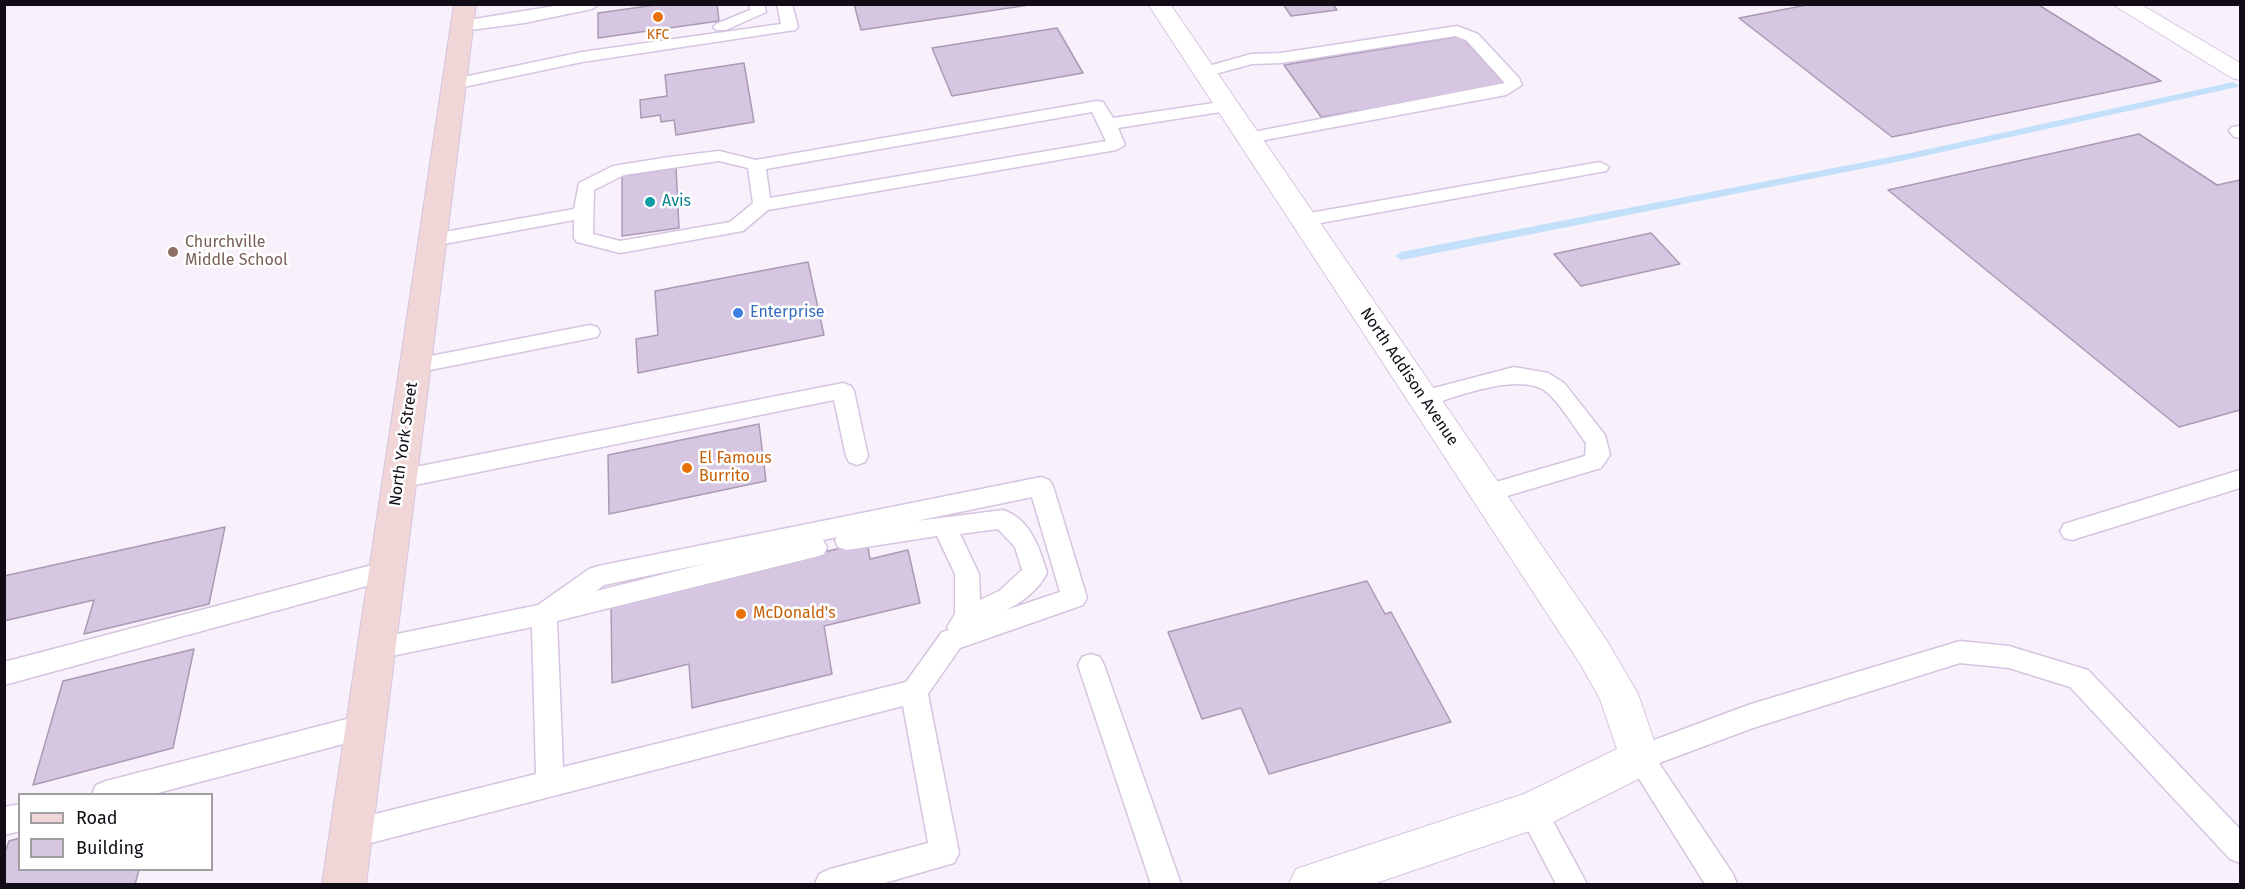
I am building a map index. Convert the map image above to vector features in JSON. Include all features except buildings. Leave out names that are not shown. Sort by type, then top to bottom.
[{"type":"main road","name":"North York Street","points":[[344,885],[464,15]]},
{"type":"street","name":"North Addison Avenue","points":[[1159,4],[1594,653],[1618,694],[1640,758]]},
{"type":"street","points":[[2123,4],[2241,73]]},
{"type":"street","points":[[1311,885],[1532,811],[1640,758]]},
{"type":"lane","points":[[665,45],[735,23],[758,12],[756,4]]},
{"type":"lane","points":[[454,84],[582,57],[790,27],[784,4]]},
{"type":"lane","points":[[464,15],[524,18],[590,5]]},
{"type":"lane","points":[[1204,72],[1251,59],[1281,58],[1457,31],[1472,37],[1513,81],[1514,85],[1506,90],[1249,138]]},
{"type":"lane","points":[[1108,124],[1227,105]]},
{"type":"lane","points":[[1097,106],[1108,124],[1116,145],[762,205],[736,227],[620,248],[584,238],[585,187],[619,170],[719,156],[756,165],[1097,106]]},
{"type":"lane","points":[[756,165],[762,205]]},
{"type":"lane","points":[[1304,220],[1600,167]]},
{"type":"lane","points":[[433,240],[583,213]]},
{"type":"lane","points":[[415,366],[590,332]]},
{"type":"lane","points":[[1423,399],[1514,375],[1540,378],[1556,388],[1597,441],[1599,455],[1593,462],[1487,493]]},
{"type":"lane","points":[[400,478],[843,391],[857,456]]},
{"type":"lane","points":[[2072,531],[2241,479]]},
{"type":"lane","points":[[544,614],[598,576],[1041,486],[1074,598],[951,640]]},
{"type":"lane","points":[[351,834],[914,692],[968,617],[1008,598],[1035,573],[1026,543],[1003,519],[840,541],[544,614],[377,648]]},
{"type":"lane","points":[[944,526],[967,574],[968,617]]},
{"type":"lane","points":[[4,674],[387,572]]},
{"type":"lane","points":[[544,614],[550,784]]},
{"type":"lane","points":[[1722,885],[1640,758],[1751,716],[1960,652],[2009,657],[2079,678],[2241,849]]},
{"type":"lane","points":[[1091,665],[1166,885]]},
{"type":"lane","points":[[830,885],[944,853],[914,692]]},
{"type":"lane","points":[[114,793],[366,726]]},
{"type":"lane","points":[[1532,811],[1572,885]]},
{"type":"waterway","points":[[1401,256],[1906,157],[2233,85]]},
{"type":"place","name":"KFC","points":[[658,17]]},
{"type":"place","name":"Avis","points":[[650,202]]},
{"type":"place","name":"Churchville Middle School","points":[[173,252]]},
{"type":"place","name":"Enterprise","points":[[738,313]]},
{"type":"place","name":"El Famous Burrito","points":[[687,468]]},
{"type":"place","name":"McDonald's","points":[[741,614]]}]
